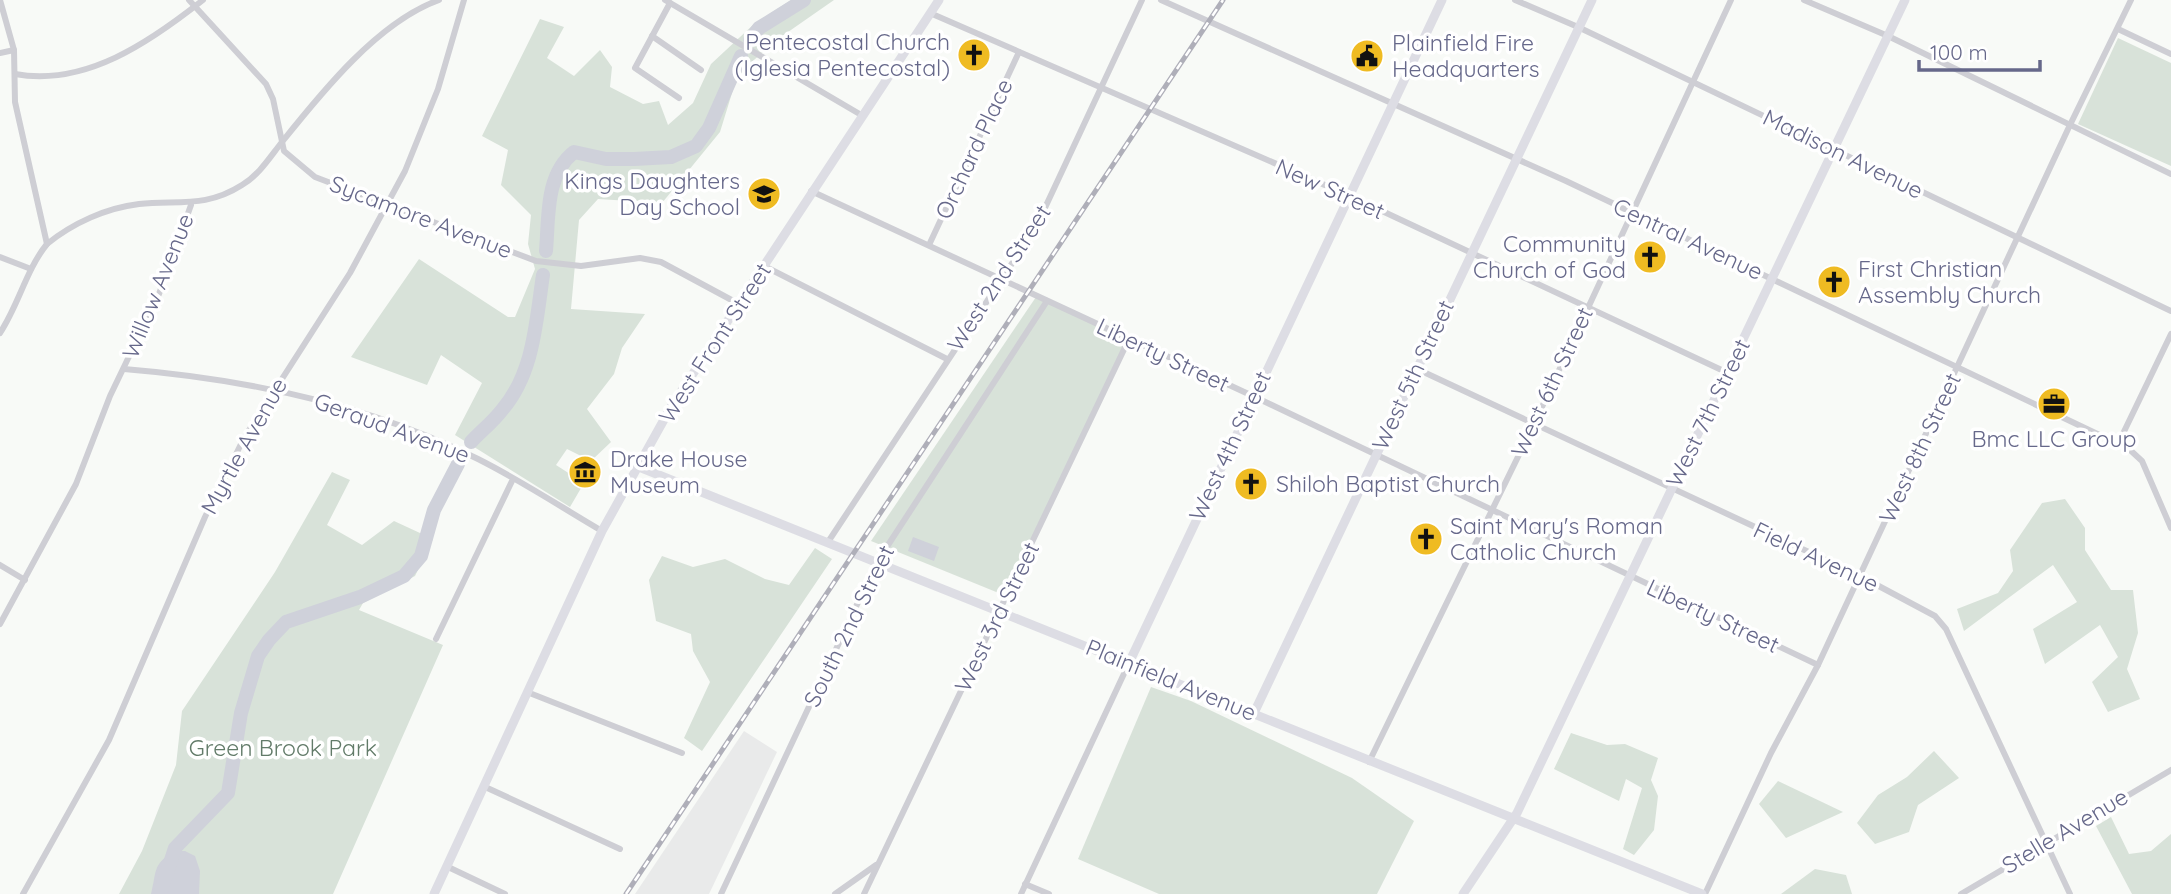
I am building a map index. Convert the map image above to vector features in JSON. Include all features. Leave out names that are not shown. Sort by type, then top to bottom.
[{"type":"main road","name":"West Front Street","points":[[433,894],[602,531],[671,407],[939,0]]},
{"type":"main road","name":"West 4th Street","points":[[1129,663],[1442,0]]},
{"type":"main road","name":"West 5th Street","points":[[1254,713],[1415,368],[1592,0]]},
{"type":"main road","name":"West 7th Street","points":[[1463,894],[1514,818],[1905,0]]},
{"type":"main road","name":"Plainfield Avenue","points":[[639,467],[1703,894]]},
{"type":"street","points":[[0,0],[14,50],[15,102],[47,244]]},
{"type":"street","points":[[189,0],[266,83],[279,119],[281,144]]},
{"type":"street","points":[[15,74],[48,78],[95,66],[141,44],[203,0]]},
{"type":"street","name":"Willow Avenue","points":[[0,624],[76,484],[110,396],[159,294],[183,235],[191,205],[244,184],[268,162],[281,144],[372,44],[401,18],[439,0]]},
{"type":"street","name":"Myrtle Avenue","points":[[23,894],[109,740],[205,517],[244,438],[350,273],[428,119],[464,0]]},
{"type":"street","name":"West 2nd Street","points":[[828,541],[1036,227],[1142,0]]},
{"type":"street","name":"Central Avenue","points":[[1161,0],[1773,278],[2118,444],[2142,461],[2171,528]]},
{"type":"street","name":"Madison Avenue","points":[[1515,0],[1578,27],[2171,311]]},
{"type":"street","name":"West 6th Street","points":[[1369,762],[1535,422],[1586,307],[1695,83],[1731,0]]},
{"type":"street","points":[[1804,0],[1888,36],[2069,127],[2171,174]]},
{"type":"street","name":"West 8th Street","points":[[1703,894],[1771,753],[1818,664],[2020,238],[2069,127],[2132,0]]},
{"type":"street","points":[[679,98],[635,68],[667,2],[863,116]]},
{"type":"street","name":"New Street","points":[[930,13],[1100,90],[1132,99],[1728,373]]},
{"type":"street","points":[[2118,29],[2171,54]]},
{"type":"street","points":[[652,36],[701,70]]},
{"type":"street","points":[[0,53],[14,50]]},
{"type":"street","name":"Orchard Place","points":[[929,245],[1019,52]]},
{"type":"street","name":"Sycamore Avenue","points":[[281,144],[304,170],[315,177],[536,261],[582,266],[650,259],[698,280],[739,304]]},
{"type":"street","name":"Liberty Street","points":[[811,191],[1253,396],[1818,664]]},
{"type":"street","points":[[0,332],[16,308],[31,268],[47,244],[60,234],[101,213],[123,206],[191,205]]},
{"type":"street","points":[[0,257],[31,268]]},
{"type":"street","points":[[764,267],[947,359]]},
{"type":"street","name":"South 2nd Street","points":[[720,894],[877,562],[1047,301]]},
{"type":"street","points":[[2118,444],[2171,334]]},
{"type":"street","name":"West 3rd Street","points":[[863,894],[1129,339]]},
{"type":"street","name":"Field Avenue","points":[[1415,368],[1860,576],[1941,622],[2070,894]]},
{"type":"street","name":"Geraud Avenue","points":[[124,369],[189,374],[318,400],[478,458],[602,531]]},
{"type":"street","points":[[436,639],[513,479]]},
{"type":"street","points":[[0,565],[25,580]]},
{"type":"street","name":"West 4th Street","points":[[1021,894],[1129,663]]},
{"type":"street","points":[[527,692],[682,753]]},
{"type":"street","name":"Stelle Avenue","points":[[1961,894],[2171,770]]},
{"type":"street","points":[[483,786],[620,849]]},
{"type":"street","points":[[835,894],[877,864]]},
{"type":"street","points":[[446,866],[505,894]]},
{"type":"street","points":[[1025,884],[1049,894]]},
{"type":"shaded area","points":[[913,537],[939,547],[934,561],[908,551]]},
{"type":"shaded area","points":[[744,731],[777,752],[709,894],[635,894]]},
{"type":"shaded area","points":[[174,851],[185,851],[195,856],[200,871],[199,894],[151,894],[159,865]]},
{"type":"green space","points":[[791,0],[834,0],[778,39],[747,66],[736,80],[720,132],[662,203],[598,199],[579,220],[571,309],[645,314],[622,348],[614,374],[587,409],[611,442],[591,461],[567,449],[556,465],[584,483],[570,507],[455,435],[482,383],[441,355],[427,385],[351,357],[419,259],[508,317],[515,317],[535,269],[528,244],[531,215],[501,185],[508,150],[482,136],[540,19],[564,27],[547,58],[574,76],[600,50],[612,67],[610,87],[643,104],[659,101],[668,125],[693,103],[711,64],[754,24]]},
{"type":"green space","points":[[2118,38],[2171,63],[2171,166],[2078,124]]},
{"type":"green space","points":[[1036,297],[1126,340],[1006,596],[871,541]]},
{"type":"green space","name":"Green Brook Park","points":[[332,472],[350,480],[327,525],[362,545],[394,521],[433,539],[415,576],[363,603],[359,610],[443,645],[333,894],[119,894],[142,851],[176,765],[182,711],[275,572]]},
{"type":"green space","points":[[2065,499],[2085,528],[2085,550],[2111,590],[2133,590],[2138,633],[2127,669],[2140,699],[2108,712],[2092,682],[2118,657],[2100,625],[2045,664],[2033,629],[2077,602],[2053,565],[1964,631],[1957,609],[1998,593],[2013,571],[2010,550],[2042,503]]},
{"type":"green space","points":[[815,548],[832,559],[702,751],[684,738],[710,682],[693,651],[691,634],[656,621],[649,580],[662,556],[693,567],[725,559],[765,579],[789,585]]},
{"type":"green space","points":[[1151,687],[1191,701],[1352,778],[1414,821],[1377,894],[1159,894],[1078,859]]},
{"type":"green space","points":[[1571,733],[1607,745],[1625,744],[1658,758],[1651,780],[1658,796],[1654,830],[1634,855],[1623,849],[1642,788],[1626,779],[1619,801],[1554,769]]},
{"type":"green space","points":[[1934,751],[1959,778],[1918,805],[1909,832],[1875,844],[1857,823],[1878,795],[1907,777]]},
{"type":"green space","points":[[1778,781],[1843,812],[1786,838],[1759,804]]},
{"type":"green space","points":[[2111,817],[2129,854],[2151,851],[2171,834],[2171,894],[2132,894],[2096,826]]},
{"type":"green space","points":[[1815,869],[1846,875],[1852,894],[1781,894]]},
{"type":"waterway","points":[[750,40],[759,28],[804,0]]},
{"type":"waterway","points":[[546,251],[550,197],[553,184],[565,161],[574,152],[606,159],[671,157],[696,146],[709,128],[741,56]]},
{"type":"waterway","points":[[471,442],[495,419],[521,380],[532,346],[543,275]]},
{"type":"waterway","points":[[160,894],[175,848],[228,793],[241,713],[258,656],[269,640],[286,622],[360,597],[404,576],[421,556],[434,510],[458,464]]},
{"type":"railway","points":[[626,894],[1223,0]]},
{"type":"place","name":"Pentecostal Church (Iglesia Pentecostal)","points":[[974,55]]},
{"type":"place","name":"Plainfield Fire Headquarters","points":[[1367,56]]},
{"type":"place","name":"Kings Daughters Day School","points":[[764,194]]},
{"type":"place","name":"Community Church of God","points":[[1650,257]]},
{"type":"place","name":"First Christian Assembly Church","points":[[1834,282]]},
{"type":"place","name":"Bmc LLC Group","points":[[2054,404]]},
{"type":"place","name":"Drake House Museum","points":[[585,472]]},
{"type":"place","name":"Shiloh Baptist Church","points":[[1251,484]]},
{"type":"place","name":"Saint Mary's Roman Catholic Church","points":[[1426,539]]}]
